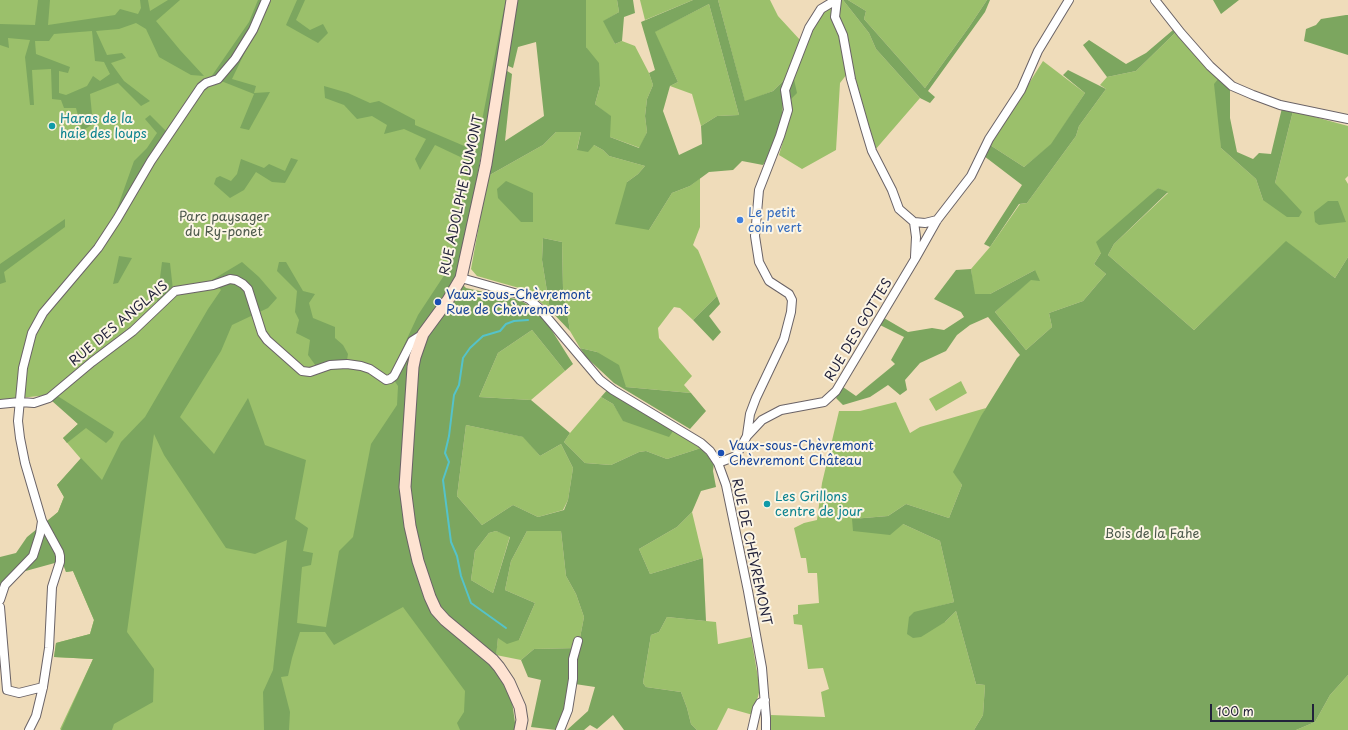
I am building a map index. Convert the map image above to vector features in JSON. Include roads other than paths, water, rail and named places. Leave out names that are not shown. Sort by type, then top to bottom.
[{"type":"main road","name":"RUE ADOLPHE DUMONT","points":[[512,0],[486,164],[461,278],[448,300],[424,334],[417,348],[413,367],[405,487],[407,507],[418,561],[436,610],[445,620],[493,660],[509,682],[520,708],[522,720],[520,730]]},
{"type":"street","points":[[29,730],[36,716],[43,687],[49,648],[52,587],[60,556],[42,521],[25,463],[20,438],[18,421],[23,368],[32,333],[43,313],[98,248],[151,161],[201,87],[206,83],[218,79],[235,59],[253,30],[266,0]]},
{"type":"street","points":[[836,0],[835,17],[843,35],[851,79],[872,151],[892,190],[899,210],[914,222],[925,223],[937,220]]},
{"type":"street","points":[[747,436],[750,414],[756,398],[784,339],[791,312],[792,300],[789,294],[769,281],[759,262],[755,236],[759,190],[780,136],[788,110],[785,90],[809,28],[821,9],[836,0]]},
{"type":"street","name":"RUE DES GOTTES","points":[[718,463],[736,456],[747,436],[762,420],[780,410],[824,402],[836,391],[937,220],[971,176],[989,139],[1021,90],[1038,51],[1069,0]]},
{"type":"street","points":[[1155,0],[1210,66],[1232,86],[1280,105],[1348,119]]},
{"type":"street","name":"RUE DES GOTTES","points":[[914,222],[916,237],[915,259]]},
{"type":"street","name":"RUE DE CHÈVREMONT","points":[[461,278],[518,294],[528,299],[539,308],[600,380],[613,390],[701,443],[710,451],[718,463],[726,485],[748,590],[762,668],[766,730]]},
{"type":"street","name":"RUE DES ANGLAIS","points":[[20,402],[34,403],[49,398],[92,362],[133,331],[175,291],[213,285],[230,279],[236,280],[248,289],[262,333],[267,340],[302,371],[310,372],[330,365],[347,364],[361,366],[386,380],[390,380],[394,376],[412,341],[424,334]]},
{"type":"street","points":[[0,404],[20,402]]},
{"type":"street","points":[[0,600],[5,586],[33,556],[40,534],[42,521]]},
{"type":"street","points":[[0,607],[7,690],[19,693],[43,687]]},
{"type":"street","points":[[560,730],[568,710],[573,679],[574,659],[578,641]]},
{"type":"street","points":[[752,730],[757,708],[760,703],[765,700]]},
{"type":"waterway","points":[[506,628],[471,603],[461,576],[457,556],[451,542],[443,480],[449,462],[445,453],[449,436],[454,395],[459,385],[463,358],[470,348],[483,336],[500,331],[506,324],[514,321],[528,320]]},
{"type":"place","name":"Haras de la haie des loups","points":[[52,126]]},
{"type":"place","name":"Le petit coin vert","points":[[740,220]]},
{"type":"place","name":"Vaux-sous-Chèvremont Rue de Chèvremont","points":[[438,302]]},
{"type":"place","name":"Vaux-sous-Chèvremont Chèvremont Château","points":[[721,453]]},
{"type":"place","name":"Les Grillons centre de jour","points":[[767,504]]},
{"type":"park label","name":"Parc paysager du Ry-ponet","points":[[224,224]]},
{"type":"park label","name":"Bois de la Fahe","points":[[1152,534]]}]
